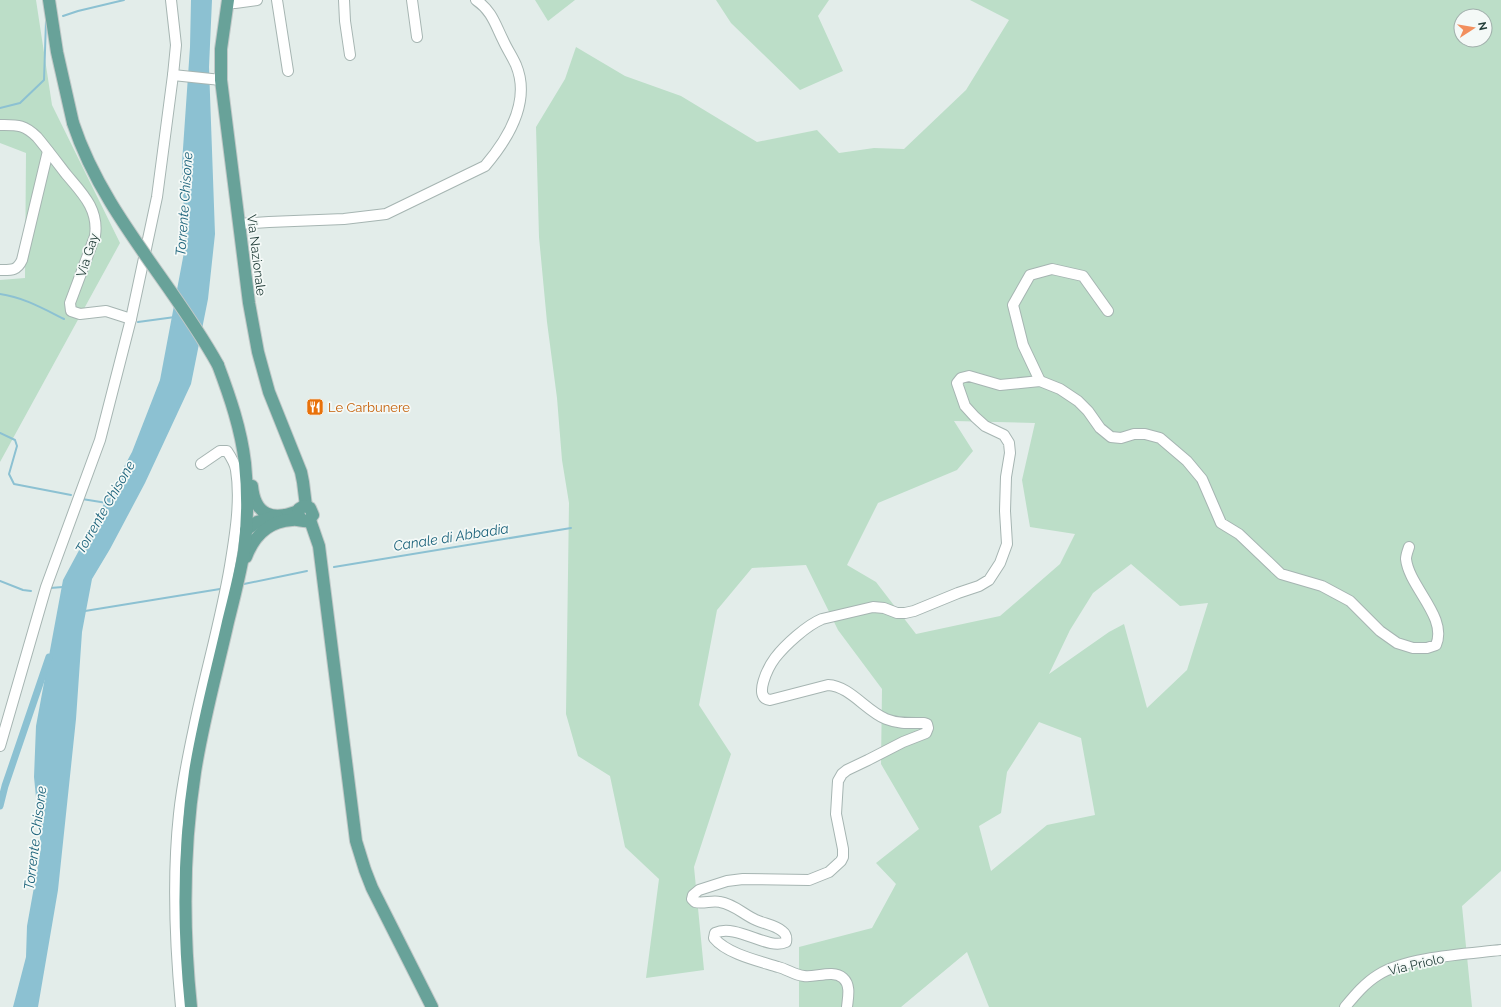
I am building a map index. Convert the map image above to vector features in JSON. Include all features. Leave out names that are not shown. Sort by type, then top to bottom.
[{"type":"main road","points":[[50,0],[57,52],[73,123],[79,140],[95,176],[114,209],[189,319],[218,365],[237,420],[244,455],[246,482],[246,530],[244,551],[203,733],[190,809],[185,893],[191,1007]]},
{"type":"main road","name":"Via Nazionale","points":[[227,1],[221,49],[221,80],[249,303],[258,352],[269,392],[301,472],[303,482],[304,514],[319,546],[356,841],[372,888],[432,1007]]},
{"type":"main road","points":[[226,386],[235,398],[244,426],[251,466],[254,500],[265,513],[277,516]]},
{"type":"main road","points":[[246,530],[258,522],[277,516],[304,514]]},
{"type":"main road","points":[[238,579],[248,552],[255,539],[262,531],[277,522],[292,520],[304,514]]},
{"type":"street","points":[[0,746],[46,587],[100,440],[131,319],[157,197],[173,74],[176,45],[171,0]]},
{"type":"street","points":[[227,1],[234,3],[256,0]]},
{"type":"street","points":[[277,0],[288,71]]},
{"type":"street","points":[[344,0],[345,21],[350,55]]},
{"type":"street","points":[[412,0],[417,37]]},
{"type":"street","points":[[239,224],[344,219],[382,215],[485,166],[494,155],[516,118],[521,101],[521,81],[516,65],[493,18],[488,10],[476,0]]},
{"type":"street","points":[[173,74],[221,80]]},
{"type":"street","name":"Via Gay","points":[[0,125],[17,125],[28,128],[85,196],[94,214],[96,230],[70,303],[71,311],[80,314],[106,311],[131,319]]},
{"type":"street","points":[[0,270],[15,269],[20,266],[48,151]]},
{"type":"street","points":[[1040,381],[1023,345],[1013,305],[1030,275],[1052,269],[1082,276],[1108,310]]},
{"type":"street","points":[[847,1007],[848,988],[844,979],[839,975],[828,974],[808,977],[794,974],[779,967],[743,956],[718,942],[714,938],[715,933],[719,932],[741,933],[777,944],[786,942],[787,938],[785,933],[781,930],[756,920],[728,904],[713,901],[700,903],[695,902],[692,899],[693,895],[699,890],[743,879],[809,880],[829,872],[841,861],[843,857],[843,849],[836,814],[838,781],[842,774],[847,770],[903,742],[926,733],[928,728],[927,724],[888,720],[844,689],[836,686],[828,685],[770,700],[766,700],[762,696],[761,691],[762,684],[774,659],[802,631],[815,622],[873,607],[884,608],[897,613],[914,611],[979,586],[989,580],[1000,564],[1007,544],[1006,477],[1010,453],[1009,443],[1004,435],[985,426],[965,406],[957,383],[961,378],[969,376],[1000,385],[1040,381],[1060,389],[1078,401],[1088,411],[1100,428],[1112,437],[1121,438],[1134,434],[1145,434],[1160,438],[1187,460],[1202,480],[1221,523],[1239,534],[1281,574],[1322,586],[1350,601],[1380,631],[1396,643],[1413,648],[1427,648],[1436,645],[1439,639],[1438,628],[1434,615],[1410,575],[1406,558],[1409,547]]},
{"type":"street","points":[[181,1007],[177,963],[175,874],[179,814],[185,772],[194,728],[224,602],[235,538],[237,500],[236,469],[232,458],[227,451],[220,451],[201,464]]},
{"type":"street","name":"Via Priolo","points":[[1345,1007],[1372,979],[1384,971],[1396,966],[1449,956],[1501,950]]},
{"type":"green space","points":[[0,0],[36,0],[52,105],[120,243],[0,462],[0,280],[25,278],[26,153],[0,143]]},
{"type":"green space","points":[[535,0],[575,0],[548,21]]},
{"type":"green space","points":[[716,0],[829,0],[818,16],[843,71],[800,90],[731,23]]},
{"type":"green space","points":[[970,0],[1501,0],[1501,871],[1462,906],[1472,1007],[989,1007],[967,952],[901,1007],[799,1007],[799,947],[872,928],[896,884],[876,863],[919,829],[881,764],[882,689],[838,630],[806,565],[752,568],[717,610],[699,705],[731,754],[694,867],[704,970],[646,978],[659,879],[625,847],[610,776],[578,756],[566,714],[569,503],[562,460],[557,398],[547,322],[539,237],[536,127],[565,79],[576,47],[625,76],[681,96],[757,142],[817,130],[839,153],[874,148],[904,149],[966,90],[1009,20]],"holes":[[[954,421],[1035,423],[1022,480],[1030,527],[1075,534],[1060,564],[1000,616],[916,634],[876,582],[847,565],[878,503],[957,470],[973,451]],[[1131,564],[1180,606],[1208,603],[1187,670],[1147,708],[1124,624],[1109,632],[1049,674],[1070,630],[1093,593]],[[1039,722],[1081,738],[1095,815],[1047,825],[991,871],[979,826],[1001,813],[1007,772]]]},
{"type":"water","name":"Torrente Chisone","points":[[191,0],[212,0],[209,67],[215,234],[208,299],[191,384],[145,483],[110,549],[92,579],[82,632],[76,719],[58,890],[38,1007],[13,1007],[26,957],[27,926],[41,848],[34,777],[36,726],[63,580],[132,452],[160,380],[185,247],[182,163],[190,47]]},
{"type":"waterway","points":[[63,16],[124,0]]},
{"type":"waterway","points":[[0,108],[20,103],[44,80],[46,21]]},
{"type":"waterway","points":[[0,294],[17,298],[41,307],[64,319]]},
{"type":"waterway","points":[[138,322],[175,317]]},
{"type":"waterway","points":[[0,433],[15,440],[17,446],[9,474],[14,484],[71,495]]},
{"type":"waterway","name":"Torrente Chisone","points":[[82,499],[107,503]]},
{"type":"waterway","name":"Canale di Abbadia","points":[[334,567],[571,528]]},
{"type":"waterway","name":"Canale di Abbadia","points":[[244,584],[307,571]]},
{"type":"waterway","points":[[0,581],[23,590],[31,591]]},
{"type":"waterway","points":[[50,588],[63,587]]},
{"type":"waterway","name":"Canale di Abbadia","points":[[85,611],[220,589]]},
{"type":"waterway","points":[[0,806],[5,786],[49,657]]},
{"type":"place","name":"Le Carbunere","points":[[315,407]]}]
